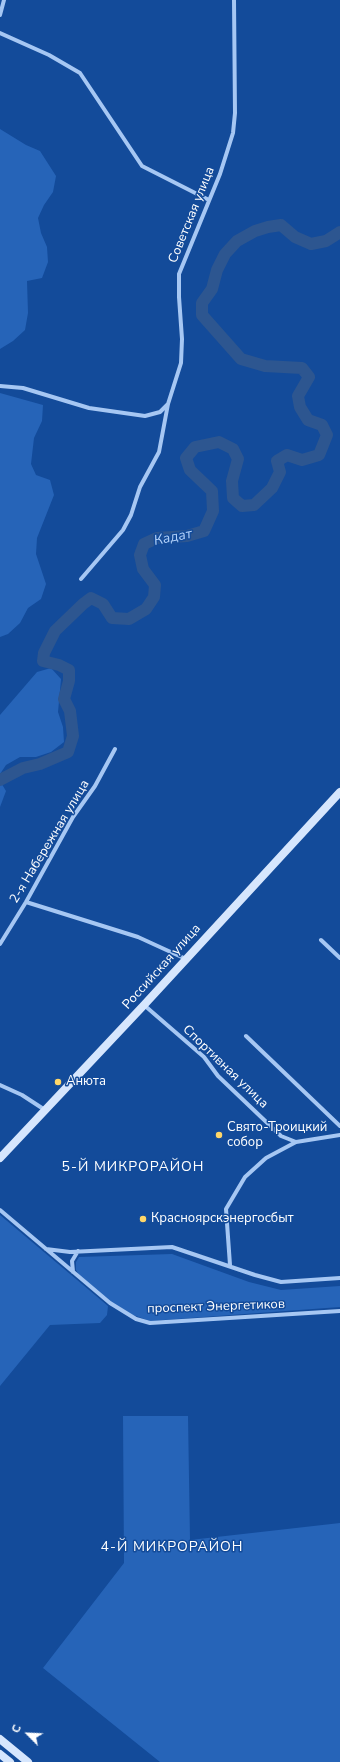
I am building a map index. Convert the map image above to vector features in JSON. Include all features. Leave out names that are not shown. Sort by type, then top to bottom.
[{"type":"street","points":[[0,15],[4,0]]},
{"type":"street","name":"Советская улица","points":[[81,579],[123,530],[131,515],[140,487],[159,452],[168,404],[178,378],[182,352],[178,297],[179,274],[222,168],[233,133],[235,113],[234,0]]},
{"type":"street","points":[[0,33],[48,55],[80,73],[142,166],[209,200]]},
{"type":"street","points":[[0,386],[24,388],[89,408],[145,416],[160,412],[168,404]]},
{"type":"street","name":"2-я Набережная улица","points":[[0,944],[26,902],[73,817],[95,786],[115,749]]},
{"type":"street","name":"Российская улица","points":[[0,1158],[144,1005],[340,792]]},
{"type":"street","points":[[26,902],[138,937],[186,959]]},
{"type":"street","points":[[321,940],[340,958]]},
{"type":"street","name":"Спортивная улица","points":[[144,1005],[204,1057],[218,1076],[281,1136],[296,1142]]},
{"type":"street","points":[[246,1036],[340,1126]]},
{"type":"street","points":[[0,1085],[22,1095],[45,1110]]},
{"type":"street","points":[[230,1266],[226,1209],[245,1177],[266,1158],[296,1142],[340,1135]]},
{"type":"street","name":"проспект Энергетиков","points":[[0,1210],[124,1313],[136,1319],[150,1323],[340,1311]]},
{"type":"street","name":"проспект Энергетиков","points":[[46,1249],[78,1251],[172,1247],[281,1282],[340,1278]]},
{"type":"street","points":[[73,1272],[72,1261],[78,1251]]},
{"type":"street","points":[[0,1739],[28,1762]]},
{"type":"street","points":[[0,1754],[10,1762]]},
{"type":"shaded area","points":[[0,129],[26,145],[40,151],[56,176],[53,192],[44,205],[38,218],[41,233],[47,247],[48,262],[42,278],[27,281],[28,313],[25,330],[13,341],[0,349]]},
{"type":"shaded area","points":[[0,393],[43,405],[42,421],[34,438],[31,464],[36,475],[50,480],[54,495],[37,538],[36,554],[46,584],[41,599],[28,608],[20,623],[8,634],[0,637]]},
{"type":"shaded area","points":[[51,668],[61,679],[58,712],[63,727],[64,742],[51,752],[36,757],[20,757],[6,765],[0,774],[0,715],[37,672]]},
{"type":"shaded area","points":[[0,781],[6,791],[0,807]]},
{"type":"shaded area","points":[[0,1215],[108,1306],[107,1315],[100,1323],[50,1325],[0,1386]]},
{"type":"shaded area","points":[[172,1254],[249,1282],[281,1290],[340,1286],[340,1307],[150,1321],[133,1315],[112,1302],[79,1275],[76,1270],[76,1262],[79,1257]]},
{"type":"shaded area","points":[[123,1416],[188,1416],[190,1540],[340,1523],[340,1762],[160,1762],[43,1668],[124,1563]]},
{"type":"waterway","name":"Кадат","points":[[0,780],[23,768],[40,764],[68,752],[73,736],[70,711],[64,699],[69,681],[69,670],[59,665],[43,661],[44,653],[55,631],[91,598],[103,604],[112,618],[129,619],[146,609],[154,597],[155,585],[143,569],[140,555],[144,544],[157,538],[187,536],[204,531],[213,511],[212,491],[190,470],[186,458],[195,447],[219,442],[233,449],[238,459],[232,481],[233,498],[242,506],[254,505],[272,488],[280,472],[277,461],[287,455],[302,460],[319,455],[327,435],[322,425],[308,420],[300,407],[298,396],[309,377],[302,368],[265,366],[241,359],[202,315],[202,303],[212,289],[217,270],[225,254],[237,241],[255,231],[281,225],[295,237],[311,244],[326,241],[340,232]]},
{"type":"place","name":"Анюта","points":[[58,1082]]},
{"type":"place","name":"Свято-Троицкий собор","points":[[219,1135]]},
{"type":"place","name":"Красноярскэнергосбыт","points":[[143,1219]]},
{"type":"district","name":"5-Й МИКРОРАЙОН","points":[[133,1168]]},
{"type":"district","name":"4-Й МИКРОРАЙОН","points":[[172,1548]]}]
